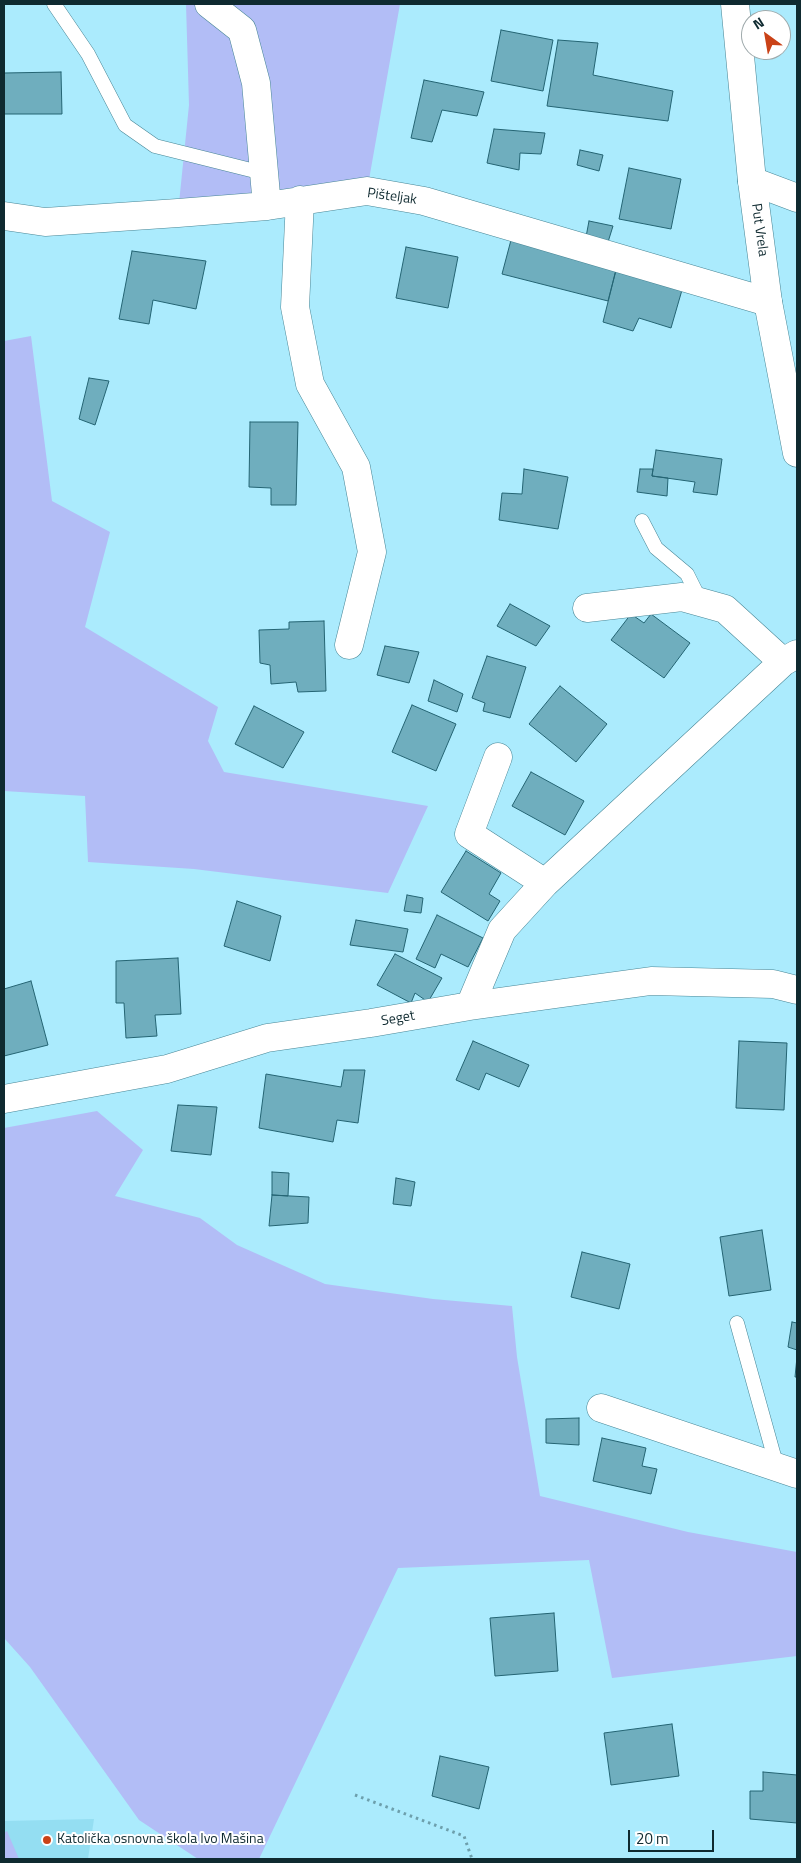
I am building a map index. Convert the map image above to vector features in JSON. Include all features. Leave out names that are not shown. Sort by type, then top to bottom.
[{"type":"street","points":[[209,4],[242,30],[256,83],[266,206]]},
{"type":"street","name":"Put Vrela","points":[[735,4],[752,181],[768,302],[797,453]]},
{"type":"street","points":[[752,181],[797,198]]},
{"type":"street","name":"Pišteljak","points":[[4,216],[45,222],[266,206],[367,191],[424,201],[768,302]]},
{"type":"street","points":[[300,200],[295,307],[310,384],[356,468],[372,552],[349,644]]},
{"type":"street","points":[[470,1006],[502,930],[545,883],[790,658],[725,609],[682,597],[587,608]]},
{"type":"street","points":[[498,757],[469,834],[545,883]]},
{"type":"street","name":"Seget","points":[[4,1099],[168,1069],[267,1038],[372,1023],[470,1006],[651,981],[773,984],[797,990]]},
{"type":"street","points":[[601,1408],[787,1471]]},
{"type":"lane","points":[[54,4],[88,54],[125,125],[155,146],[263,173]]},
{"type":"lane","points":[[642,521],[656,548],[687,574],[702,602]]},
{"type":"lane","points":[[737,1323],[787,1471]]},
{"type":"path","points":[[355,1794],[464,1836],[472,1859]]},
{"type":"shaded area","points":[[186,4],[400,4],[367,191],[178,213],[189,105]]},
{"type":"shaded area","points":[[31,336],[52,501],[110,532],[85,627],[218,707],[208,741],[224,772],[428,806],[388,893],[194,869],[88,862],[85,796],[4,791],[4,341]]},
{"type":"shaded area","points":[[97,1111],[143,1150],[115,1196],[200,1218],[237,1245],[325,1284],[433,1299],[512,1306],[517,1357],[540,1496],[688,1532],[797,1552],[797,1656],[612,1678],[589,1560],[398,1568],[259,1859],[198,1859],[139,1820],[30,1667],[4,1638],[4,1128]]},
{"type":"shaded area","name":"Katolička osnovna škola Ivo Mašina","points":[[94,1819],[88,1859],[4,1859],[4,1821]]},
{"type":"shaded area","points":[[7,1831],[19,1859],[4,1859],[4,1833]]},
{"type":"building","points":[[501,30],[553,40],[543,91],[491,81]]},
{"type":"building","points":[[558,40],[598,43],[593,75],[673,91],[668,121],[547,106]]},
{"type":"building","points":[[61,72],[62,114],[4,114],[4,73]]},
{"type":"building","points":[[424,80],[484,92],[477,116],[442,110],[432,142],[411,138]]},
{"type":"building","points":[[494,129],[545,133],[541,154],[520,153],[519,170],[487,163]]},
{"type":"building","points":[[580,150],[603,155],[599,171],[577,165]]},
{"type":"building","points":[[629,168],[681,179],[671,229],[619,219]]},
{"type":"building","points":[[589,221],[613,226],[608,242],[586,237]]},
{"type":"building","points":[[531,239],[617,266],[608,301],[502,274],[511,240],[529,246]]},
{"type":"building","points":[[406,247],[458,257],[448,308],[396,298]]},
{"type":"building","points":[[132,251],[206,261],[196,309],[153,300],[149,324],[119,319]]},
{"type":"building","points":[[617,266],[682,290],[671,328],[639,318],[633,331],[603,322]]},
{"type":"building","points":[[89,378],[109,381],[95,425],[79,419]]},
{"type":"building","points":[[250,422],[298,422],[296,505],[271,505],[271,488],[249,487]]},
{"type":"building","points":[[656,450],[722,459],[717,495],[693,492],[695,482],[652,476]]},
{"type":"building","points":[[524,469],[568,477],[558,529],[499,520],[502,493],[522,494]]},
{"type":"building","points":[[640,469],[653,469],[652,476],[668,478],[667,496],[637,492]]},
{"type":"building","points":[[510,604],[550,626],[536,646],[497,626]]},
{"type":"building","points":[[631,614],[644,623],[651,614],[690,643],[664,678],[611,640]]},
{"type":"building","points":[[324,621],[326,691],[298,692],[296,682],[271,684],[270,665],[260,663],[259,630],[289,629],[289,622]]},
{"type":"building","points":[[385,646],[419,652],[409,683],[377,675]]},
{"type":"building","points":[[487,656],[526,667],[510,718],[483,711],[485,703],[472,698]]},
{"type":"building","points":[[434,680],[463,694],[457,712],[428,701]]},
{"type":"building","points":[[560,686],[607,724],[576,762],[529,724]]},
{"type":"building","points":[[412,705],[456,724],[436,771],[392,752]]},
{"type":"building","points":[[254,706],[304,732],[283,768],[235,744]]},
{"type":"building","points":[[531,772],[584,801],[565,835],[512,806]]},
{"type":"building","points":[[466,851],[501,873],[489,894],[500,901],[488,921],[441,892]]},
{"type":"building","points":[[407,895],[423,898],[421,913],[404,911]]},
{"type":"building","points":[[237,901],[281,916],[270,961],[224,946]]},
{"type":"building","points":[[437,915],[483,938],[468,967],[441,954],[435,968],[416,959]]},
{"type":"building","points":[[356,920],[408,929],[403,952],[350,945]]},
{"type":"building","points":[[395,954],[442,978],[428,1002],[415,993],[411,1003],[377,985]]},
{"type":"building","points":[[178,958],[181,1014],[155,1015],[157,1036],[126,1038],[124,1003],[116,1003],[116,961]]},
{"type":"building","points":[[31,981],[48,1045],[4,1056],[4,989]]},
{"type":"building","points":[[473,1041],[529,1065],[519,1087],[486,1073],[479,1090],[456,1080]]},
{"type":"building","points":[[739,1041],[787,1043],[784,1110],[736,1108]]},
{"type":"building","points":[[344,1070],[365,1070],[358,1123],[337,1120],[333,1142],[259,1128],[266,1074],[341,1087]]},
{"type":"building","points":[[178,1105],[217,1107],[211,1155],[171,1151]]},
{"type":"building","points":[[272,1172],[289,1173],[288,1196],[272,1195]]},
{"type":"building","points":[[396,1178],[415,1182],[411,1206],[393,1204]]},
{"type":"building","points":[[272,1195],[309,1197],[308,1223],[269,1226]]},
{"type":"building","points":[[762,1230],[771,1290],[729,1296],[720,1237]]},
{"type":"building","points":[[582,1252],[630,1264],[619,1309],[571,1297]]},
{"type":"building","points":[[792,1322],[797,1323],[797,1350],[788,1347]]},
{"type":"building","points":[[797,1357],[797,1377],[795,1377]]},
{"type":"building","points":[[579,1418],[579,1445],[546,1443],[546,1419]]},
{"type":"building","points":[[602,1438],[646,1448],[642,1466],[657,1469],[651,1494],[593,1481]]},
{"type":"building","points":[[554,1613],[558,1671],[495,1676],[490,1618]]},
{"type":"building","points":[[672,1724],[679,1776],[611,1785],[604,1733]]},
{"type":"building","points":[[440,1756],[489,1767],[479,1809],[432,1796]]},
{"type":"building","points":[[763,1772],[797,1775],[797,1823],[750,1819],[750,1791],[763,1791]]},
{"type":"place","name":"Katolička osnovna škola Ivo Mašina","points":[[47,1840]]}]
